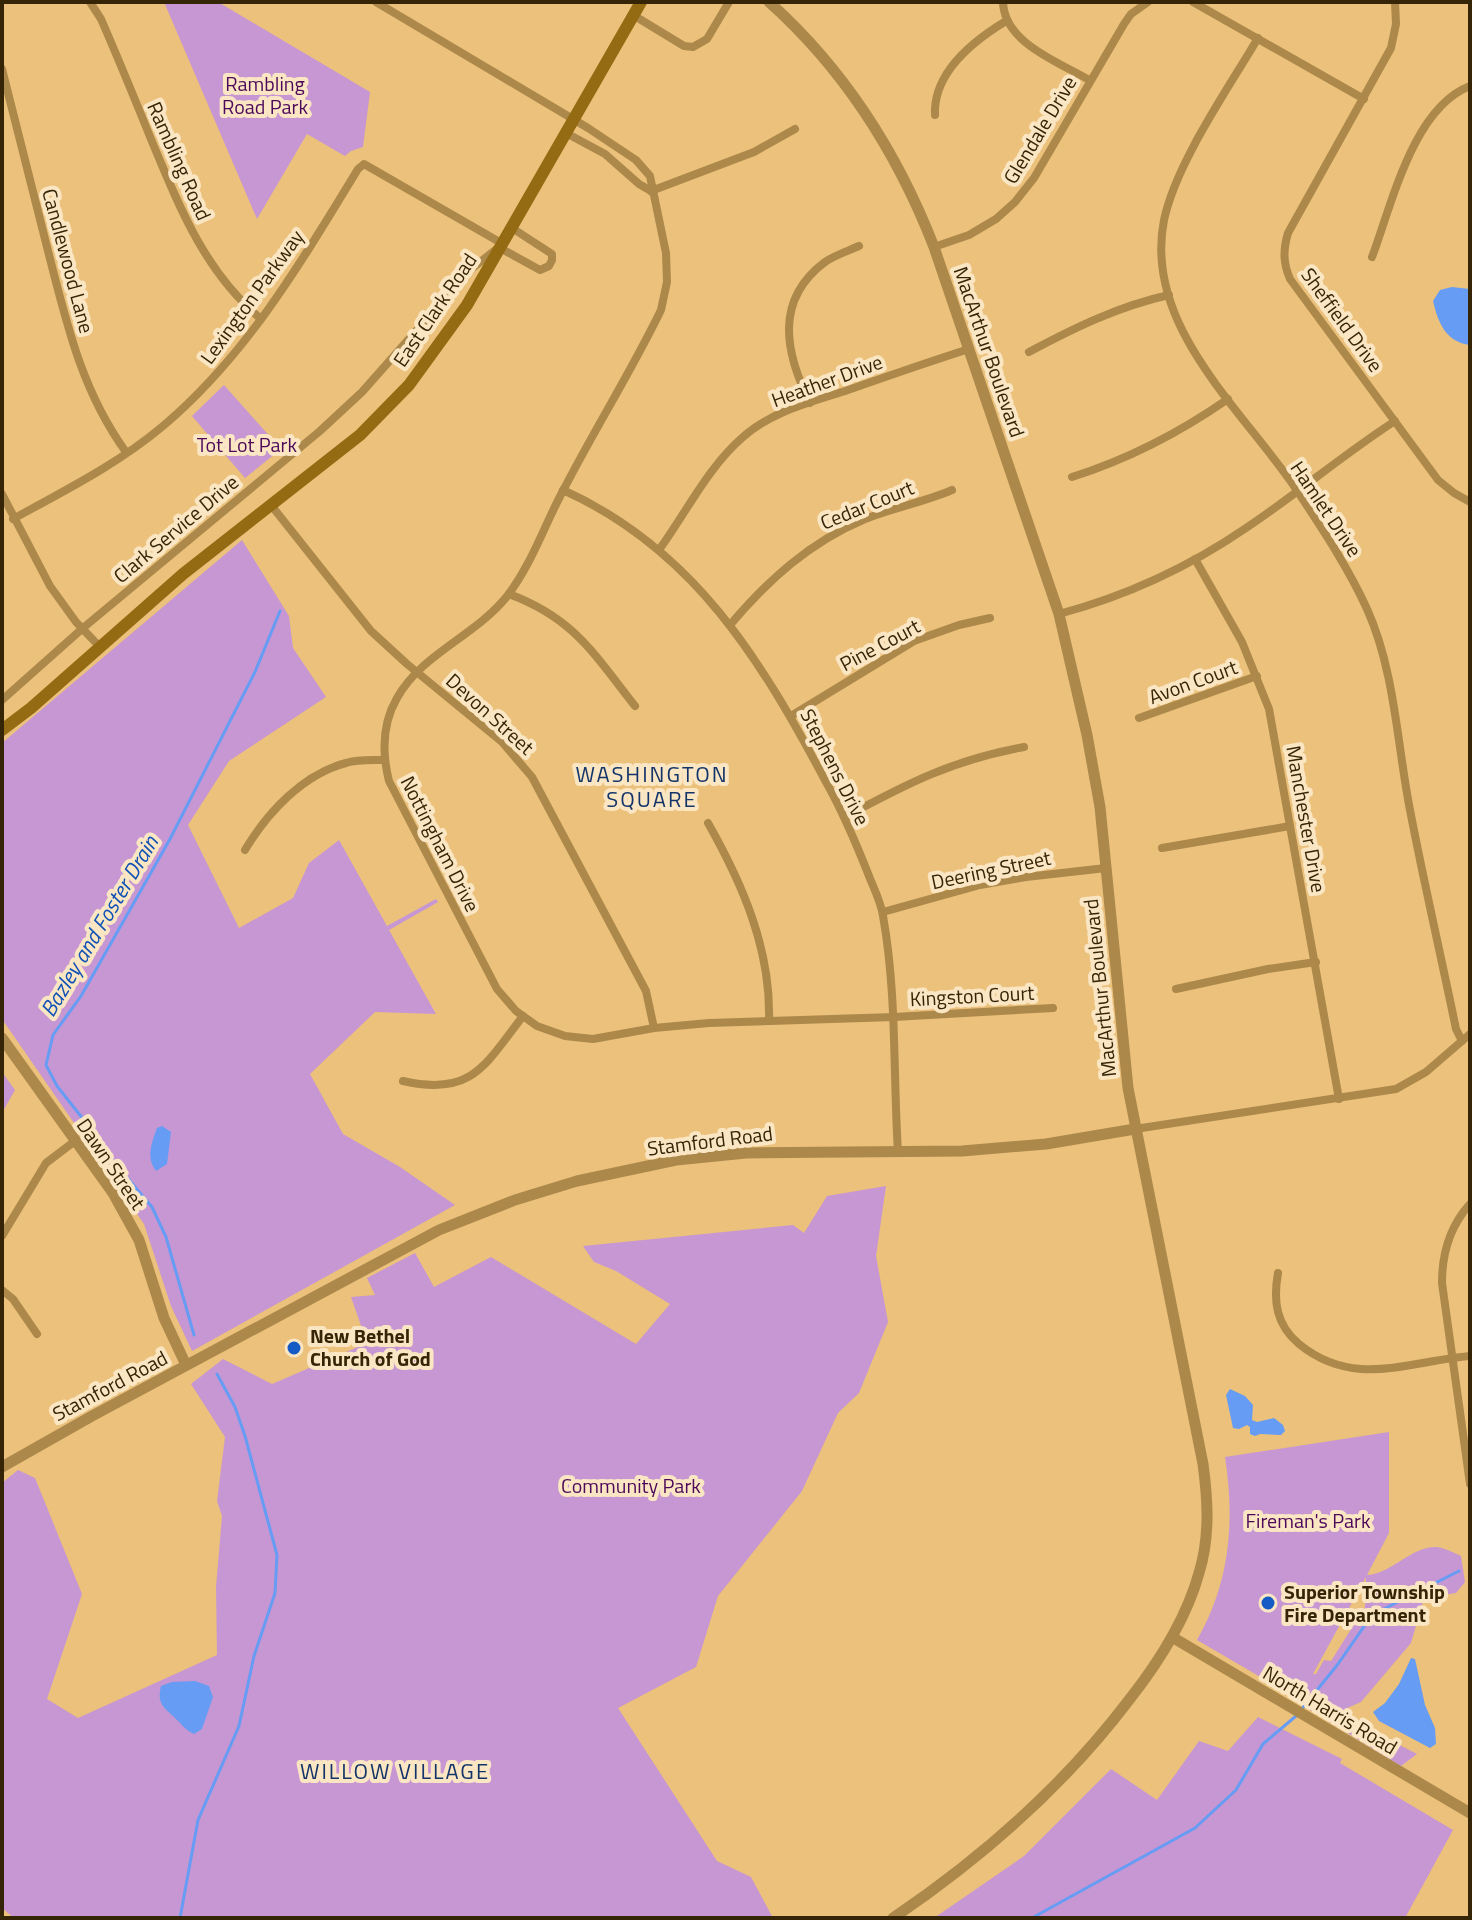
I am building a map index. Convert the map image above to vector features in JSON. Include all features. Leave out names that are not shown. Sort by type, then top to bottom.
[{"type":"main road","name":"East Clark Road","points":[[2,730],[195,564],[360,435],[409,385],[448,335],[502,246],[641,2]]},
{"type":"street","name":"Rambling Road","points":[[90,2],[101,19],[181,212],[216,273],[261,319]]},
{"type":"street","name":"Nottingham Drive","points":[[376,2],[636,160],[650,176],[666,253],[667,282],[661,310],[509,594],[468,633],[416,671],[391,710],[384,760],[396,797],[497,989],[523,1016],[546,1030],[577,1038],[605,1038],[654,1028],[769,1020],[894,1017]]},
{"type":"street","points":[[633,15],[684,46],[693,47],[707,39],[729,2]]},
{"type":"street","name":"MacArthur Boulevard","points":[[769,2],[820,53],[862,105],[903,174],[934,247],[1059,614],[1100,807],[1125,1061],[1135,1129],[1203,1464],[1207,1499],[1208,1527],[1199,1574],[1187,1608],[1172,1637],[1125,1706],[1066,1775],[1012,1828],[893,1918]]},
{"type":"street","points":[[1003,2],[1006,21],[1018,35],[1089,80]]},
{"type":"street","name":"Glendale Drive","points":[[934,247],[969,235],[996,219],[1015,202],[1034,178],[1124,24],[1148,2]]},
{"type":"street","points":[[1193,2],[1364,99]]},
{"type":"street","name":"Sheffield Drive","points":[[1396,2],[1391,48],[1288,233],[1284,248],[1285,266],[1290,279],[1438,480],[1470,502]]},
{"type":"street","points":[[935,115],[935,103],[955,62],[970,45],[1006,21]]},
{"type":"street","name":"Hamlet Drive","points":[[1258,38],[1177,184],[1164,219],[1160,255],[1178,322],[1194,351],[1297,491],[1345,565],[1368,610],[1388,679],[1413,823],[1456,1029],[1466,1038]]},
{"type":"street","name":"Candlewood Lane","points":[[2,69],[68,329],[86,384],[126,452]]},
{"type":"street","points":[[1372,257],[1412,151],[1440,106],[1457,91],[1470,86]]},
{"type":"street","points":[[566,133],[605,154],[651,191],[754,152],[795,129]]},
{"type":"street","name":"Lexington Parkway","points":[[13,519],[62,494],[126,452],[161,427],[204,388],[261,319],[364,164],[502,246]]},
{"type":"street","points":[[502,246],[540,270],[549,266],[552,254],[512,228]]},
{"type":"street","name":"Clark Service Drive","points":[[2,700],[83,628],[320,431],[362,392],[470,270],[502,246]]},
{"type":"street","points":[[810,403],[789,346],[788,323],[793,302],[805,281],[827,260],[859,246]]},
{"type":"street","points":[[1029,352],[1073,328],[1119,309],[1169,295]]},
{"type":"street","name":"Heather Drive","points":[[659,550],[721,461],[738,441],[767,420],[969,349]]},
{"type":"street","points":[[1072,477],[1153,445],[1191,425],[1228,399]]},
{"type":"street","points":[[1059,614],[1162,578],[1246,529],[1395,421]]},
{"type":"street","name":"Stephens Drive","points":[[563,490],[588,501],[659,550],[730,625],[774,686],[845,817],[883,912],[894,1017],[898,1152]]},
{"type":"street","name":"Cedar Court","points":[[730,625],[793,560],[822,540],[863,520],[952,490]]},
{"type":"street","points":[[2,494],[50,586],[76,622],[100,647]]},
{"type":"street","name":"Devon Street","points":[[271,505],[371,631],[502,742],[532,777],[646,991],[654,1028]]},
{"type":"street","name":"Manchester Drive","points":[[1195,559],[1242,642],[1272,723],[1339,1099]]},
{"type":"street","points":[[509,594],[535,604],[568,624],[589,645],[635,706]]},
{"type":"street","name":"Pine Court","points":[[791,716],[914,641],[990,618]]},
{"type":"street","name":"Avon Court","points":[[1139,718],[1257,676]]},
{"type":"street","points":[[845,817],[945,767],[986,754],[1024,747]]},
{"type":"street","points":[[245,850],[269,814],[325,771],[353,761],[384,760]]},
{"type":"street","points":[[708,823],[734,869],[753,917],[767,979],[769,1020]]},
{"type":"street","points":[[1162,848],[1290,826]]},
{"type":"street","name":"Deering Street","points":[[883,912],[980,885],[1106,868]]},
{"type":"street","points":[[1176,989],[1316,962]]},
{"type":"street","name":"Kingston Court","points":[[894,1017],[1053,1008]]},
{"type":"street","points":[[403,1081],[439,1086],[456,1083],[477,1071],[493,1056],[523,1016]]},
{"type":"street","name":"Dawn Street","points":[[2,1038],[113,1193],[139,1240],[164,1318],[186,1365]]},
{"type":"street","name":"Stamford Road","points":[[2,1467],[439,1230],[515,1200],[561,1186],[676,1160],[746,1153],[962,1151],[1046,1144],[1339,1099],[1396,1089],[1426,1072],[1466,1038]]},
{"type":"street","points":[[2,1236],[46,1163],[75,1141]]},
{"type":"street","points":[[1470,1204],[1455,1225],[1442,1265],[1470,1484]]},
{"type":"street","points":[[1278,1273],[1275,1299],[1280,1320],[1295,1341],[1318,1357],[1346,1369],[1360,1370],[1470,1356]]},
{"type":"street","points":[[2,1290],[13,1299],[37,1334]]},
{"type":"street","name":"North Harris Road","points":[[1172,1637],[1470,1813]]},
{"type":"green space","name":"Rambling Road Park","points":[[164,2],[218,2],[370,92],[363,147],[345,156],[307,134],[257,219]]},
{"type":"green space","name":"Tot Lot Park","points":[[224,385],[281,449],[245,478],[192,416]]},
{"type":"green space","points":[[242,540],[289,616],[293,648],[326,697],[229,761],[188,825],[239,928],[293,898],[309,863],[339,840],[387,926],[436,899],[438,902],[389,930],[436,1014],[375,1012],[310,1074],[343,1134],[400,1167],[455,1205],[192,1351],[171,1306],[144,1224],[2,1019],[2,743]]},
{"type":"green space","points":[[2,1072],[15,1090],[2,1113]]},
{"type":"green space","name":"Community Park","points":[[886,1186],[876,1256],[888,1322],[859,1393],[838,1413],[802,1491],[718,1596],[696,1667],[618,1708],[717,1861],[751,1877],[773,1918],[14,1918],[2,1908],[2,1483],[18,1470],[35,1478],[82,1594],[47,1699],[78,1718],[217,1655],[216,1587],[222,1516],[217,1501],[225,1437],[191,1384],[223,1359],[272,1384],[367,1343],[351,1297],[375,1295],[367,1278],[415,1253],[434,1287],[491,1257],[636,1344],[670,1304],[616,1271],[594,1262],[583,1246],[793,1225],[804,1233],[827,1196]]},
{"type":"green space","name":"Fireman's Park","points":[[1389,1432],[1389,1533],[1367,1575],[1385,1570],[1428,1548],[1440,1548],[1461,1556],[1465,1582],[1456,1593],[1424,1598],[1411,1643],[1361,1702],[1345,1709],[1353,1721],[1417,1754],[1401,1766],[1297,1702],[1298,1699],[1197,1640],[1217,1596],[1227,1551],[1229,1505],[1225,1457]],"holes":[[[1366,1577],[1365,1607],[1331,1661],[1324,1660],[1313,1674]]]},
{"type":"green space","points":[[1258,1717],[1342,1759],[1340,1763],[1453,1830],[1405,1918],[934,1918],[1024,1856],[1111,1769],[1157,1800],[1199,1741],[1228,1751]]},
{"type":"water","points":[[1452,287],[1470,289],[1470,345],[1449,336],[1435,309],[1433,301],[1440,290]]},
{"type":"water","points":[[162,1126],[171,1132],[167,1164],[156,1171],[150,1151],[157,1128]]},
{"type":"water","points":[[1230,1389],[1245,1396],[1253,1405],[1252,1420],[1257,1422],[1274,1418],[1285,1431],[1281,1435],[1255,1436],[1250,1434],[1247,1425],[1233,1428],[1226,1395]]},
{"type":"water","points":[[1411,1658],[1415,1659],[1425,1705],[1435,1728],[1436,1744],[1430,1748],[1379,1721],[1373,1712],[1385,1703],[1399,1684]]},
{"type":"water","points":[[195,1681],[209,1686],[213,1697],[202,1729],[194,1734],[163,1706],[160,1693],[161,1686],[172,1682]]},
{"type":"waterway","name":"Bazley and Foster Drain","points":[[194,1335],[166,1237],[152,1207],[102,1148],[57,1086],[46,1065],[53,1035],[81,996],[170,839],[255,672],[280,611]]},
{"type":"waterway","name":"Bazley and Foster Drain","points":[[180,1918],[198,1820],[239,1726],[254,1656],[275,1593],[277,1555],[245,1436],[235,1407],[217,1374]]},
{"type":"waterway","points":[[1301,1710],[1372,1615],[1459,1571]]},
{"type":"waterway","points":[[1032,1918],[1195,1828],[1236,1790],[1263,1744],[1296,1716]]},
{"type":"place","name":"New Bethel Church of God","points":[[294,1348]]},
{"type":"place","name":"Superior Township Fire Department","points":[[1268,1603]]},
{"type":"district","name":"WASHINGTON SQUARE","points":[[652,786]]},
{"type":"district","name":"WILLOW VILLAGE","points":[[395,1771]]}]
